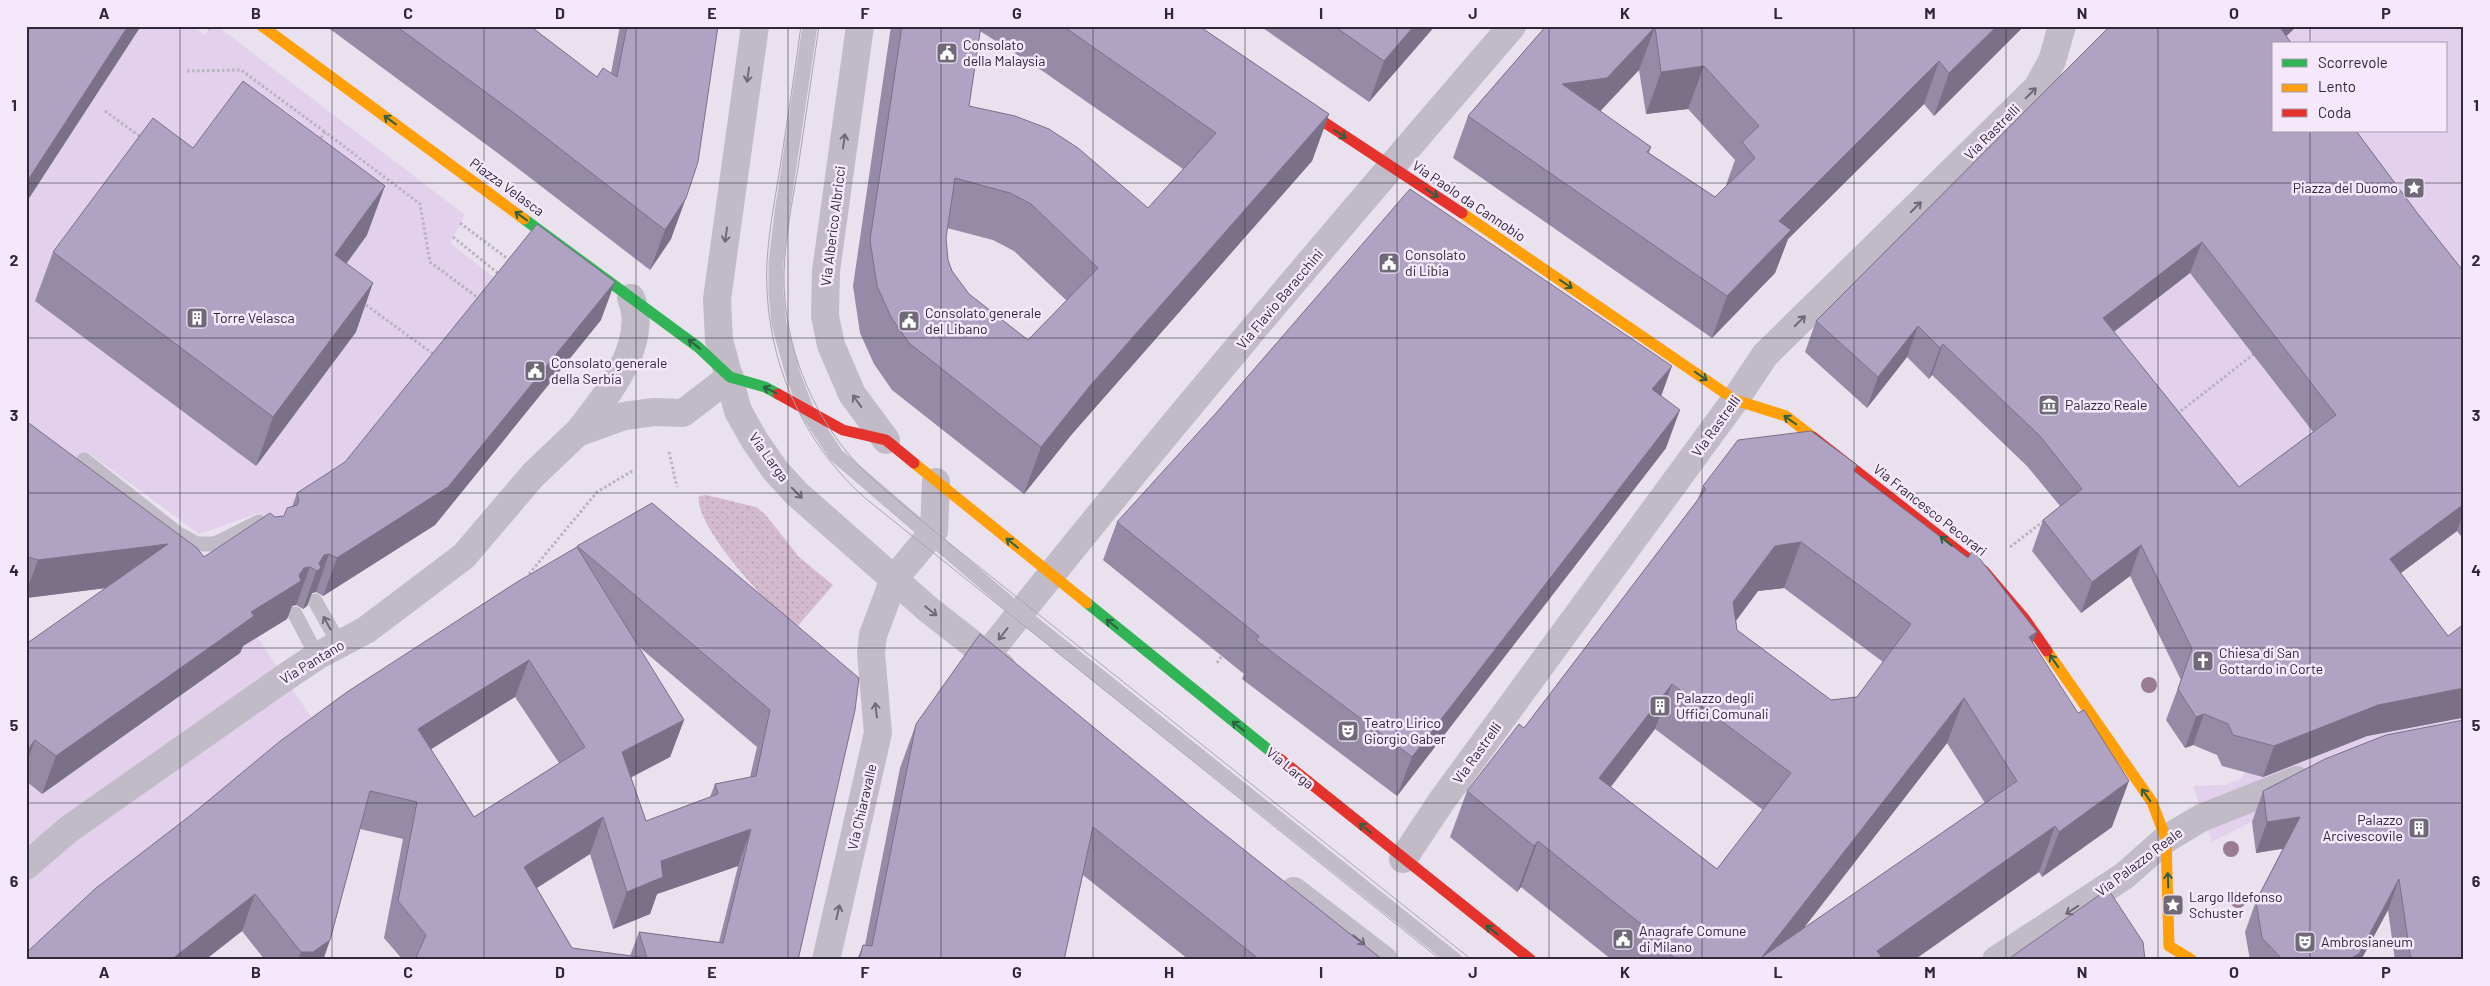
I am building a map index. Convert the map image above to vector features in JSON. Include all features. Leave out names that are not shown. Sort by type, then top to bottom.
[{"type":"street","name":"Piazza Velasca","points":[[262,26],[698,347],[730,377]]},
{"type":"street","points":[[730,377],[719,340],[717,299],[755,26]]},
{"type":"street","name":"Via Alberico Albricci","points":[[860,26],[826,271],[825,316],[831,345],[852,394],[886,440]]},
{"type":"street","name":"Via Flavio Baracchini","points":[[1050,574],[1391,166],[1512,26]]},
{"type":"street","name":"Via Rastrelli","points":[[1402,859],[1443,799],[1735,400],[1765,355],[2037,88],[2052,61],[2062,26]]},
{"type":"street","name":"Via Paolo da Cannobio","points":[[1283,95],[1391,166],[1735,400]]},
{"type":"street","name":"Via Pantano","points":[[26,866],[70,829],[328,650],[366,630],[464,556],[533,476],[577,433],[600,405],[626,361],[637,322],[632,298]]},
{"type":"street","name":"Via Pantano","points":[[577,433],[624,416],[654,412],[683,413],[730,377]]},
{"type":"street","name":"Via Larga","points":[[1024,684],[929,610],[797,494],[775,470],[755,441],[738,411],[730,377],[764,387],[843,430],[886,440],[1402,859],[1531,960]]},
{"type":"street","name":"Via Francesco Pecorari","points":[[1735,400],[1786,416],[1984,571],[2024,618],[2152,802],[2166,839]]},
{"type":"street","points":[[894,579],[934,531],[936,482]]},
{"type":"street","points":[[987,655],[1050,574]]},
{"type":"street","name":"Via Chiaravalle","points":[[826,960],[878,733],[871,653],[877,621],[894,579]]},
{"type":"street","name":"Via Palazzo Reale","points":[[1996,960],[2124,876],[2166,839],[2201,818],[2318,772]]},
{"type":"street","points":[[2166,839],[2177,955]]},
{"type":"street","points":[[1278,878],[1384,960]]},
{"type":"lane","points":[[807,410],[784,347],[779,324],[776,263],[810,26]]},
{"type":"lane","name":"Via Larga","points":[[807,410],[836,456],[929,538],[1020,613],[1455,960]]},
{"type":"lane","points":[[84,460],[177,534],[197,544],[215,544],[259,522],[268,538]]},
{"type":"lane","points":[[315,601],[328,650]]},
{"type":"lane","points":[[295,614],[328,650]]},
{"type":"path","points":[[204,26],[210,29]]},
{"type":"path","points":[[187,71],[241,70],[420,204],[430,262],[484,303]]},
{"type":"path","points":[[105,111],[145,140]]},
{"type":"path","points":[[315,148],[325,132]]},
{"type":"path","points":[[460,223],[515,264]]},
{"type":"path","points":[[453,237],[504,277]]},
{"type":"path","points":[[356,298],[440,360]]},
{"type":"path","points":[[2171,419],[2254,354]]},
{"type":"path","points":[[669,452],[677,487]]},
{"type":"path","points":[[529,574],[597,492],[634,470]]},
{"type":"path","points":[[2006,551],[2046,520]]},
{"type":"shaded area","points":[[140,26],[193,26],[205,35],[212,26],[217,26],[465,215],[450,243],[500,282],[332,498],[280,531],[259,513],[199,534],[89,453],[77,469],[200,555],[217,552],[190,594],[26,469],[26,203]],"holes":[[[284,110],[299,121],[292,130],[277,119]]]},
{"type":"shaded area","name":"Piazza del Duomo","points":[[2297,26],[2464,26],[2464,317],[2323,132],[2448,132],[2448,42],[2280,42]]},
{"type":"shaded area","points":[[2190,273],[2324,446],[2228,518],[2091,349]]},
{"type":"shaded area","points":[[706,495],[756,507],[765,514],[799,557],[833,585],[797,627],[785,618],[753,586],[721,546],[700,509],[699,496]]},
{"type":"shaded area","points":[[257,637],[324,736],[26,960],[26,781],[42,794],[240,654],[237,650]]},
{"type":"shaded area","points":[[2464,710],[2464,746],[2326,784],[2212,842],[2193,786],[2225,785],[2240,779],[2246,772],[2427,714]]},
{"type":"building","points":[[26,26],[128,26],[26,183]]},
{"type":"building","points":[[396,26],[530,26],[597,77],[603,68],[617,77],[627,26],[718,26],[698,162],[686,198],[665,230],[518,116]]},
{"type":"building","points":[[902,26],[981,26],[969,106],[1015,116],[1049,129],[1078,148],[1148,208],[1216,133],[1063,26],[1199,26],[1329,114],[1089,387],[1041,447],[909,343],[891,317],[877,286],[870,240]],"holes":[[[955,178],[1010,193],[1031,204],[1098,268],[1028,340],[969,294],[952,271],[948,260],[946,238]]]},
{"type":"building","points":[[1334,26],[1414,26],[1384,61]]},
{"type":"building","points":[[1546,26],[1997,26],[1949,73],[1939,61],[1779,221],[1791,230],[1727,296],[1468,116]],"holes":[[[1655,27],[1661,72],[1704,66],[1759,126],[1742,142],[1755,158],[1715,197],[1647,152],[1651,147],[1562,84],[1607,78]]]},
{"type":"building","name":"Palazzo Reale","points":[[2110,26],[2279,26],[2291,42],[2272,42],[2272,132],[2357,132],[2464,272],[2464,504],[2390,559],[2448,636],[2464,624],[2464,688],[2378,705],[2274,746],[2233,735],[2228,724],[2204,714],[2196,717],[2178,689],[2192,649],[2141,545],[2092,582],[2043,520],[2082,489],[2039,435],[1943,344],[1940,348],[1918,326],[1878,377],[1816,321]],"holes":[[[2202,242],[2336,415],[2239,487],[2103,318]]]},
{"type":"building","points":[[243,81],[385,186],[335,255],[373,283],[273,417],[53,252],[153,118],[193,148]]},
{"type":"building","points":[[1410,189],[1672,366],[1652,389],[1680,410],[1412,757],[1256,640],[1259,636],[1117,522],[1217,412]]},
{"type":"building","points":[[537,224],[615,282],[448,487],[337,558],[329,554],[324,555],[319,563],[321,568],[317,571],[310,567],[304,568],[299,575],[301,581],[251,612],[254,616],[56,756],[35,740],[26,752],[26,644],[168,544],[38,560],[26,556],[26,421],[197,548],[204,557],[270,513],[275,517],[284,516],[287,508],[297,505],[299,501],[297,493],[345,462]]},
{"type":"building","name":"Palazzo degli Uffici Comunali","points":[[1811,431],[1857,465],[1854,471],[1968,558],[1973,550],[2037,632],[2029,637],[2078,713],[2084,710],[2129,781],[2059,832],[2055,826],[1877,951],[1881,956],[1875,960],[1677,960],[1664,949],[1667,945],[1538,841],[1534,846],[1467,791],[1519,724],[1524,728],[1706,489],[1703,486],[1738,440]],"holes":[[[1801,542],[1911,624],[1857,697],[1831,700],[1737,630],[1733,602],[1775,546]],[[1672,684],[1791,773],[1717,869],[1599,778]],[[1964,698],[2017,781],[1762,957]]]},
{"type":"building","points":[[652,503],[859,678],[855,710],[798,960],[415,960],[426,935],[398,901],[417,802],[370,791],[330,940],[313,952],[301,952],[255,894],[171,960],[26,960],[26,953],[96,888],[191,815],[279,742],[347,692],[517,582],[577,547],[684,720],[622,752],[646,821],[718,794],[715,784],[756,776],[770,710],[577,546]],"holes":[[[529,660],[585,747],[474,817],[418,729]],[[603,817],[627,892],[663,877],[661,861],[751,829],[723,943],[639,932],[647,958],[572,948],[524,867]]]},
{"type":"building","points":[[980,634],[1204,818],[1383,960],[1260,960],[1093,827],[1064,960],[859,960],[863,945],[872,946],[916,724]]},
{"type":"building","points":[[2464,720],[2464,960],[2411,960],[2399,879],[2359,954],[2347,960],[2283,960],[2262,938],[2256,901],[2300,817],[2267,822],[2263,791],[2325,759],[2386,735]]},
{"type":"building","points":[[2108,889],[2143,942],[2145,960],[2007,960]]},
{"type":"tram line","points":[[801,26],[769,237],[767,296],[771,328],[789,391],[803,421],[821,448],[841,474],[865,498],[1441,960]]},
{"type":"tram line","points":[[819,26],[789,221],[784,274],[785,297],[792,343],[807,387],[817,407],[842,446],[886,491],[934,531],[1472,960]]},
{"type":"traffic: fast","points":[[524,219],[698,347],[730,377],[765,387],[778,394]]},
{"type":"traffic: fast","points":[[1087,603],[1275,755]]},
{"type":"traffic: slow","points":[[262,26],[524,219]]},
{"type":"traffic: slow","points":[[1462,213],[1735,400],[1786,416],[1813,437]]},
{"type":"traffic: slow","points":[[914,463],[1087,603]]},
{"type":"traffic: slow","points":[[2047,651],[2152,802],[2166,839],[2169,946],[2192,960]]},
{"type":"traffic: jam","points":[[1295,103],[1462,213]]},
{"type":"traffic: jam","points":[[778,394],[843,430],[886,440],[914,463]]},
{"type":"traffic: jam","points":[[1813,437],[1984,571],[2024,618],[2047,651]]},
{"type":"traffic: jam","points":[[1275,755],[1531,960]]},
{"type":"place","name":"Consolato della Malaysia","points":[[947,53]]},
{"type":"place","name":"Piazza del Duomo","points":[[2414,188]]},
{"type":"place","name":"Consolato di Libia","points":[[1389,263]]},
{"type":"place","name":"Torre Velasca","points":[[197,318]]},
{"type":"place","name":"Consolato generale del Libano","points":[[909,321]]},
{"type":"place","name":"Consolato generale della Serbia","points":[[535,371]]},
{"type":"place","name":"Palazzo Reale","points":[[2049,405]]},
{"type":"place","name":"Chiesa di San Gottardo in Corte","points":[[2203,661]]},
{"type":"place","name":"Palazzo degli Uffici Comunali","points":[[1660,706]]},
{"type":"place","name":"Teatro Lirico Giorgio Gaber","points":[[1348,731]]},
{"type":"place","name":"Palazzo Arcivescovile","points":[[2419,828]]},
{"type":"place","name":"Largo Ildefonso Schuster","points":[[2173,905]]},
{"type":"place","name":"Anagrafe Comune di Milano","points":[[1623,939]]},
{"type":"place","name":"Ambrosianeum","points":[[2305,942]]}]
